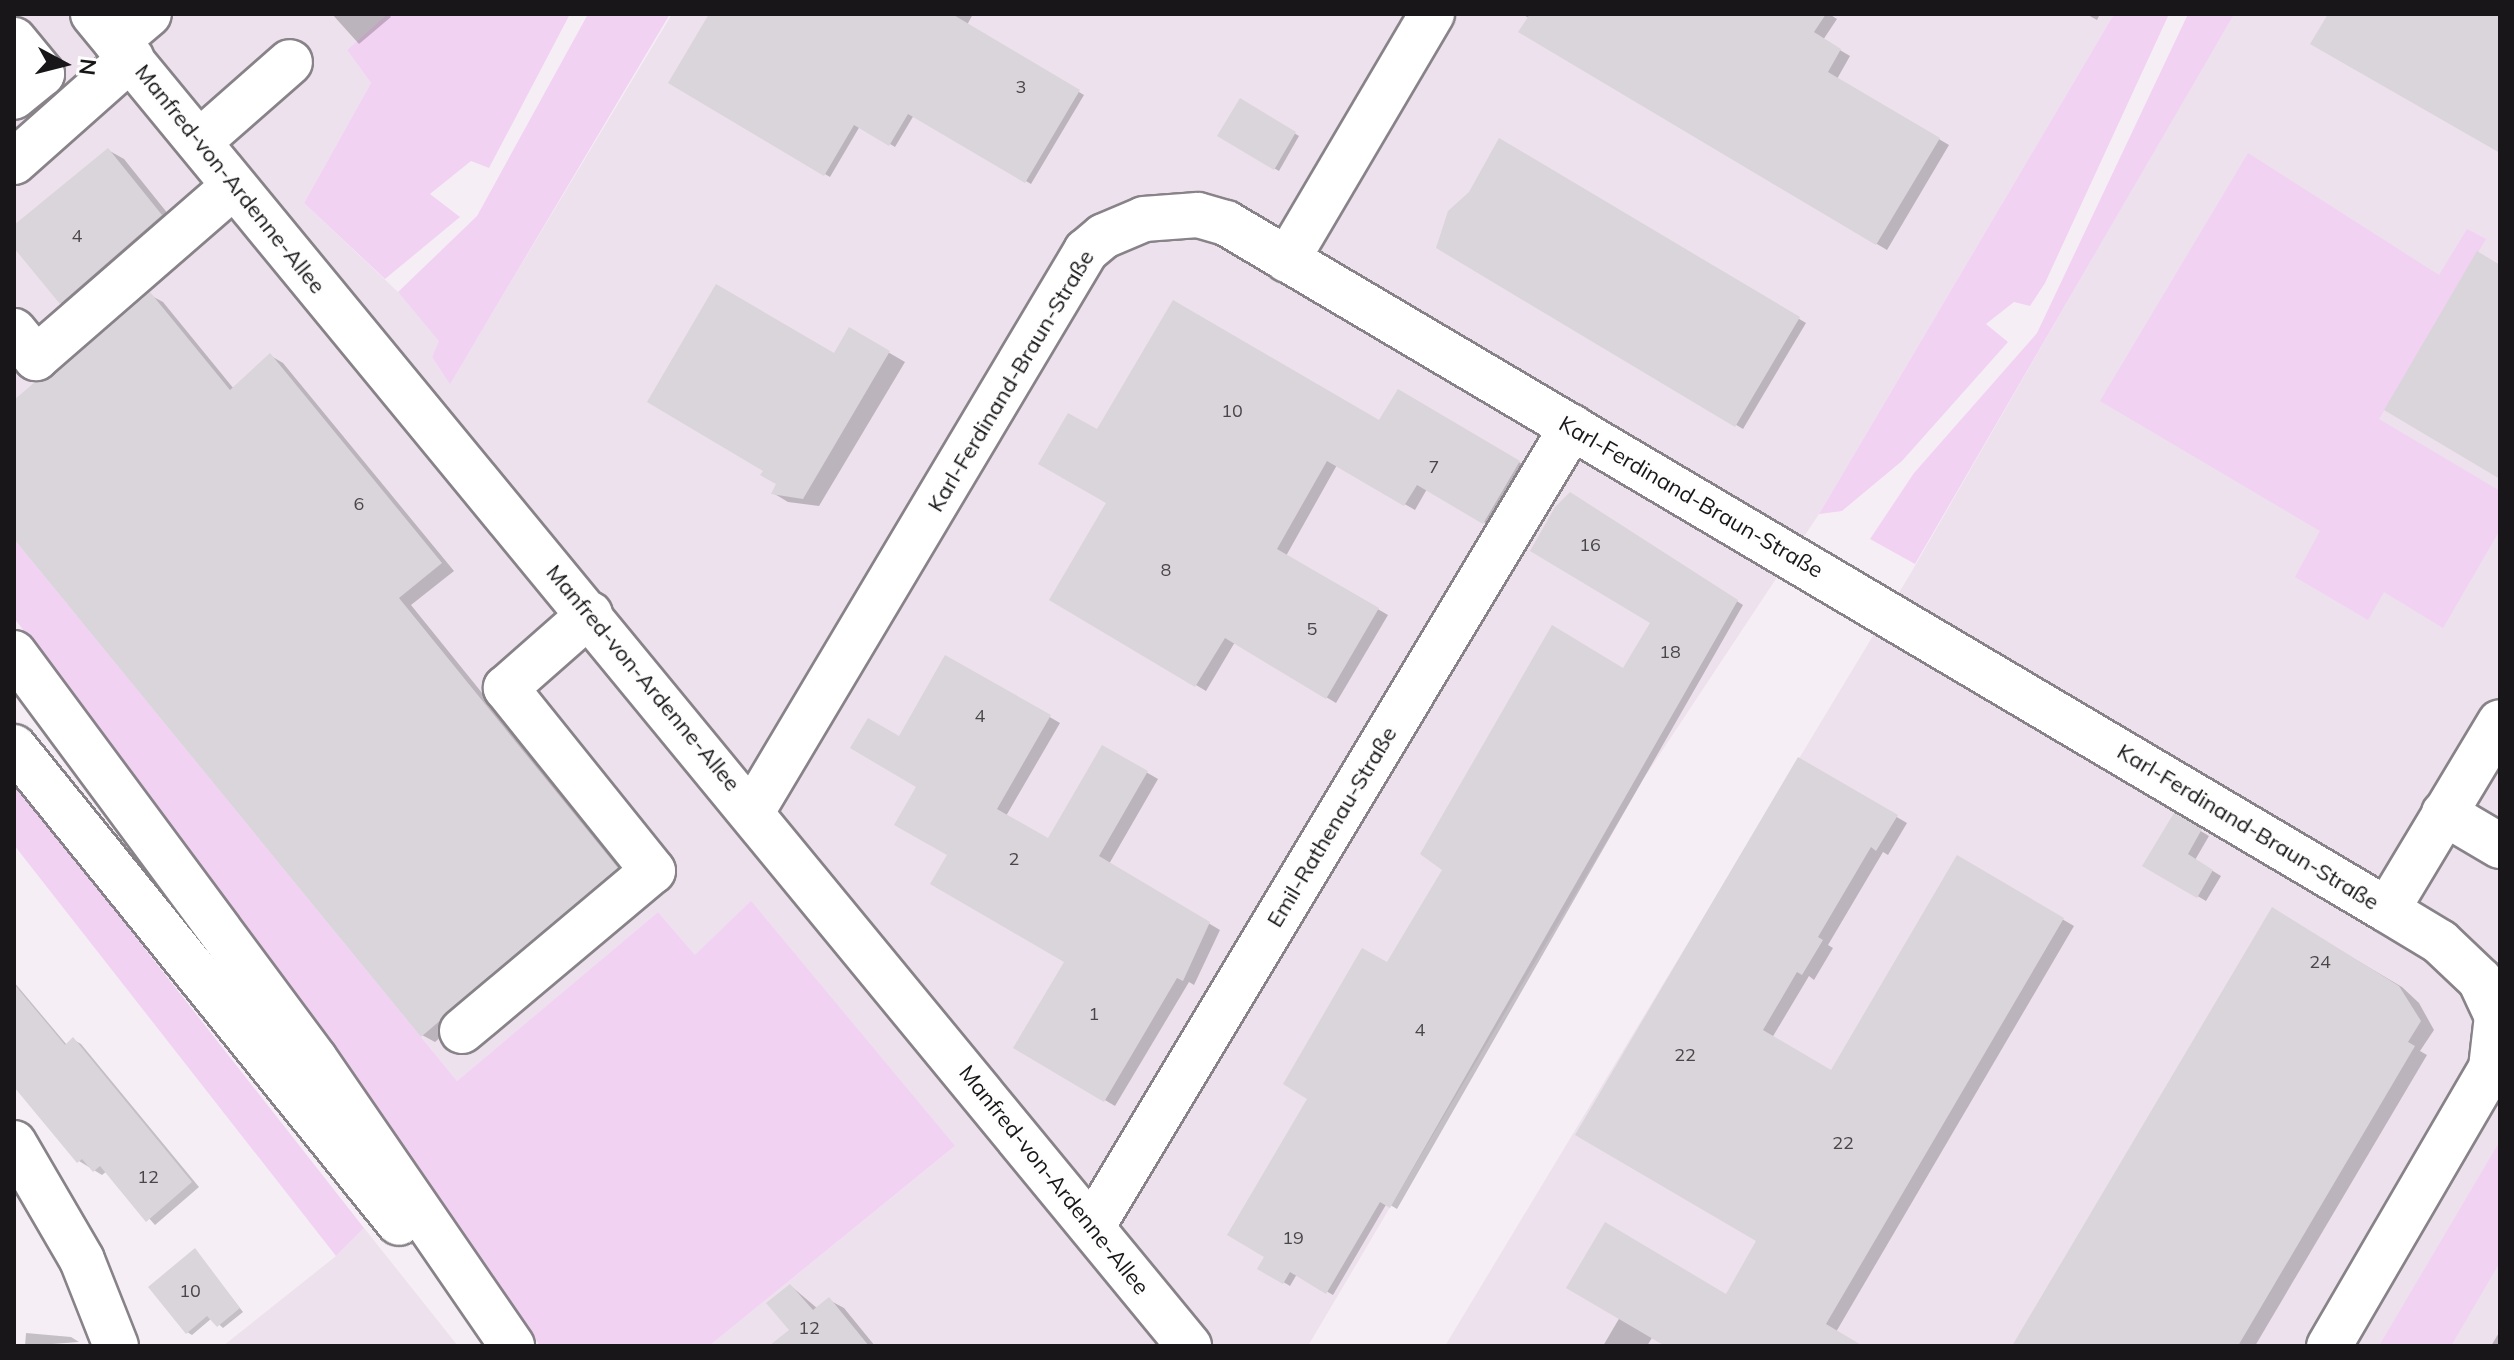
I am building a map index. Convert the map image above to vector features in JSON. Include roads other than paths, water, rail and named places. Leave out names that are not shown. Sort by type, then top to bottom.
[{"type":"street","points":[[28,148],[113,38],[149,14]]},
{"type":"street","points":[[1287,260],[1432,14]]},
{"type":"street","name":"Manfred-von-Ardenne-Allee","points":[[113,38],[753,810],[1189,1346]]},
{"type":"street","points":[[14,40],[42,74],[16,90],[28,148]]},
{"type":"street","points":[[199,142],[290,62]]},
{"type":"street","points":[[20,336],[234,186]]},
{"type":"street","name":"Karl-Ferdinand-Braun-Straße","points":[[753,810],[1086,251],[1104,236],[1144,219],[1198,215],[1226,223],[2387,910],[2440,942],[2480,980],[2497,1016],[2497,1039],[2491,1068],[2329,1346]]},
{"type":"street","name":"Emil-Rathenau-Straße","points":[[1092,1227],[1572,427]]},
{"type":"street","points":[[462,1031],[653,871],[506,688],[590,614]]},
{"type":"street","points":[[14,653],[315,1059],[512,1346]]},
{"type":"street","points":[[2387,910],[2500,722]]},
{"type":"street","points":[[14,747],[351,1169],[512,1346]]},
{"type":"street","points":[[2444,813],[2500,846]]},
{"type":"street","points":[[14,1143],[27,1158],[82,1260],[116,1346]]}]
